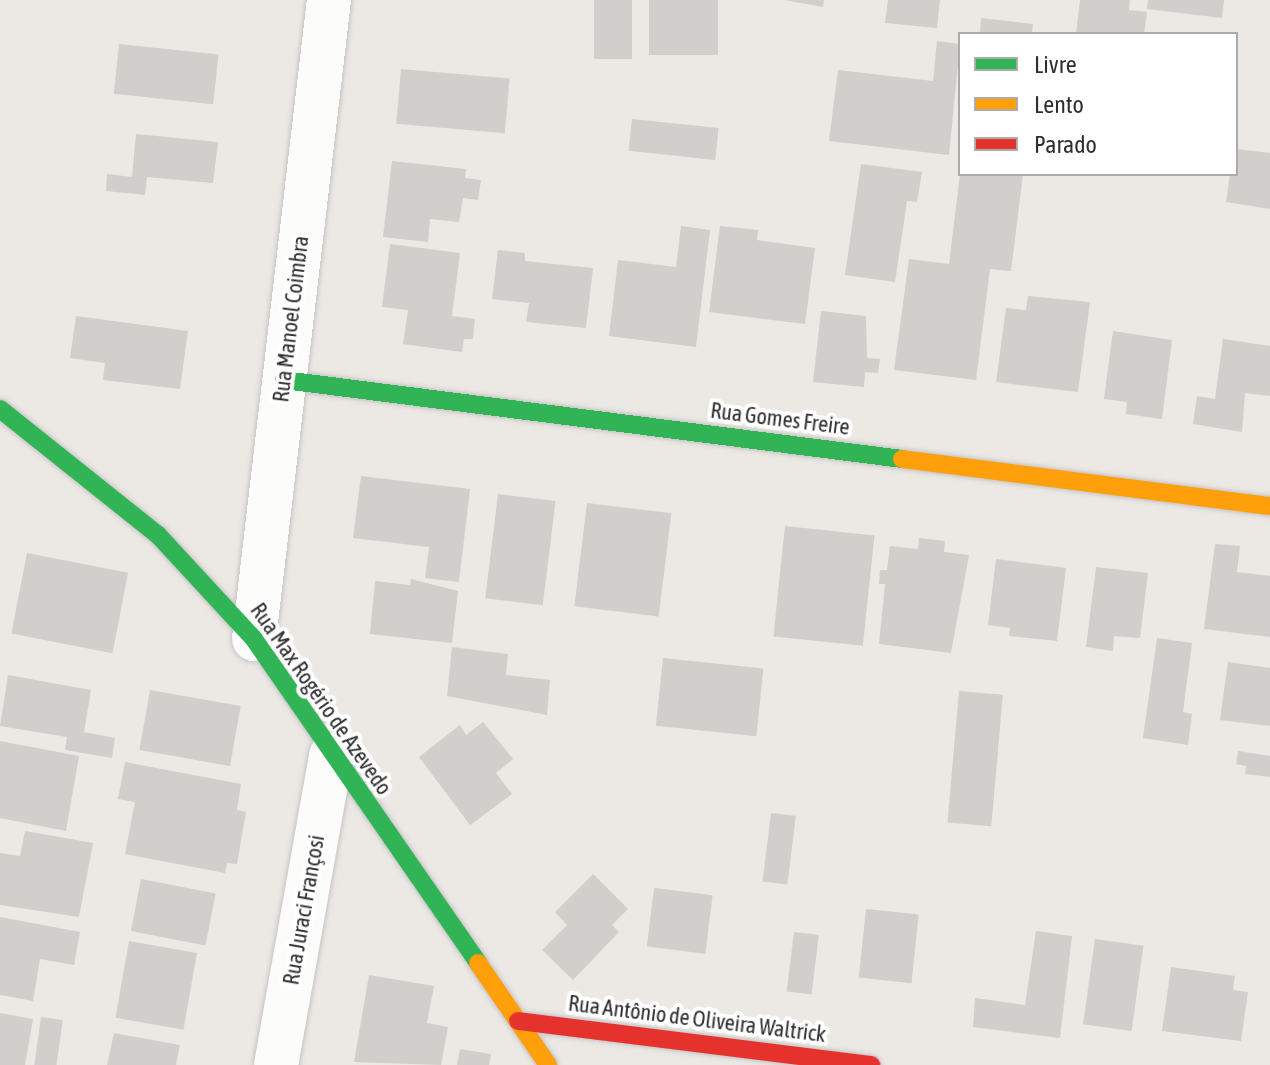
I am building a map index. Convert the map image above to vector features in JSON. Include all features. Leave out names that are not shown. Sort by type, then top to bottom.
[{"type":"street","name":"Rua Manoel Coimbra","points":[[254,639],[329,0]]},
{"type":"street","name":"Rua Gomes Freire","points":[[284,380],[1270,506]]},
{"type":"street","name":"Rua Max Rogério de Azevedo","points":[[0,409],[158,535],[254,639],[331,755],[548,1065]]},
{"type":"street","name":"Rua Juraci Françosi","points":[[276,1065],[331,755]]},
{"type":"street","name":"Rua Antônio de Oliveira Waltrick","points":[[518,1021],[871,1065]]},
{"type":"building","points":[[594,0],[632,0],[632,59],[594,59]]},
{"type":"building","points":[[649,0],[718,0],[718,55],[649,55]]},
{"type":"building","points":[[784,0],[824,0],[823,7]]},
{"type":"building","points":[[888,0],[940,0],[937,28],[885,23]]},
{"type":"building","points":[[1080,0],[1130,0],[1129,10],[1147,12],[1144,32],[1076,32]]},
{"type":"building","points":[[1148,0],[1224,0],[1222,18],[1147,9]]},
{"type":"building","points":[[981,18],[1033,24],[1032,32],[980,32]]},
{"type":"building","points":[[937,41],[958,44],[949,155],[829,141],[838,70],[933,81]]},
{"type":"building","points":[[119,44],[218,54],[213,104],[114,94]]},
{"type":"building","points":[[401,69],[510,78],[505,133],[396,124]]},
{"type":"building","points":[[632,119],[719,128],[715,160],[629,151]]},
{"type":"building","points":[[136,134],[218,142],[213,183],[147,177],[145,195],[106,191],[107,174],[132,177]]},
{"type":"building","points":[[1238,149],[1270,153],[1270,209],[1226,202],[1230,176],[1238,176]]},
{"type":"building","points":[[392,161],[466,169],[465,178],[481,180],[478,200],[463,198],[459,222],[430,219],[428,242],[383,237]]},
{"type":"building","points":[[861,164],[922,172],[917,202],[907,201],[895,282],[845,275]]},
{"type":"building","points":[[960,176],[1023,176],[1011,271],[990,269],[976,380],[894,370],[909,259],[949,264]]},
{"type":"building","points":[[681,226],[710,230],[696,347],[609,336],[618,260],[676,267]]},
{"type":"building","points":[[720,226],[758,230],[757,240],[815,248],[805,324],[709,312]]},
{"type":"building","points":[[390,244],[460,253],[452,316],[475,319],[473,339],[464,339],[462,352],[403,344],[408,310],[382,307]]},
{"type":"building","points":[[498,250],[525,253],[525,261],[593,268],[586,328],[526,322],[529,303],[492,299]]},
{"type":"building","points":[[1028,296],[1090,302],[1078,392],[996,382],[1006,308],[1026,310]]},
{"type":"building","points":[[821,311],[866,316],[867,358],[880,359],[878,373],[865,372],[864,387],[813,382]]},
{"type":"building","points":[[76,316],[188,331],[180,389],[103,380],[105,363],[70,358]]},
{"type":"building","points":[[1113,331],[1172,340],[1162,419],[1126,414],[1127,402],[1104,399]]},
{"type":"building","points":[[1223,339],[1270,346],[1270,396],[1245,393],[1242,432],[1193,424],[1197,396],[1215,399]]},
{"type":"building","points":[[361,476],[470,489],[459,582],[425,578],[429,547],[353,538]]},
{"type":"building","points":[[498,494],[556,501],[543,605],[485,598]]},
{"type":"building","points":[[587,503],[671,513],[659,617],[574,606]]},
{"type":"building","points":[[785,526],[875,535],[863,646],[773,636]]},
{"type":"building","points":[[919,538],[945,541],[944,552],[969,555],[951,653],[879,644],[885,584],[879,584],[880,570],[887,570],[890,546],[918,549]]},
{"type":"building","points":[[1215,544],[1240,546],[1237,572],[1270,576],[1270,637],[1204,629]]},
{"type":"building","points":[[27,553],[128,573],[112,653],[11,633]]},
{"type":"building","points":[[996,559],[1066,568],[1057,641],[1009,636],[1010,628],[988,625]]},
{"type":"building","points":[[1096,567],[1148,573],[1140,638],[1114,636],[1113,651],[1086,647]]},
{"type":"building","points":[[411,579],[458,591],[452,643],[370,634],[375,581],[410,585]]},
{"type":"building","points":[[1157,638],[1192,643],[1183,712],[1192,714],[1188,745],[1143,738]]},
{"type":"building","points":[[452,647],[508,654],[506,675],[550,680],[547,715],[447,696]]},
{"type":"building","points":[[663,658],[763,669],[756,736],[656,726]]},
{"type":"building","points":[[1228,662],[1270,668],[1270,726],[1220,720]]},
{"type":"building","points":[[8,675],[91,690],[84,732],[115,738],[112,758],[65,750],[67,737],[0,726]]},
{"type":"building","points":[[150,690],[241,706],[230,766],[139,750]]},
{"type":"building","points":[[959,691],[1003,695],[991,826],[947,822]]},
{"type":"building","points":[[483,722],[513,759],[496,773],[512,794],[470,825],[419,757],[460,725],[466,735]]},
{"type":"building","points":[[0,741],[79,756],[66,831],[0,818]]},
{"type":"building","points":[[1238,751],[1270,756],[1270,777],[1245,774],[1246,766],[1236,764]]},
{"type":"building","points":[[125,762],[241,784],[237,810],[246,812],[237,864],[227,863],[225,873],[125,854],[135,802],[118,799]]},
{"type":"building","points":[[771,813],[796,816],[787,885],[763,881]]},
{"type":"building","points":[[25,831],[93,843],[79,917],[0,905],[0,853],[20,856]]},
{"type":"building","points":[[593,874],[628,909],[612,925],[619,932],[573,980],[542,950],[567,925],[555,912]]},
{"type":"building","points":[[141,879],[216,894],[205,946],[131,931]]},
{"type":"building","points":[[654,888],[713,895],[705,954],[647,947]]},
{"type":"building","points":[[866,909],[919,915],[911,983],[859,978]]},
{"type":"building","points":[[0,917],[80,932],[74,965],[40,959],[33,1001],[0,995]]},
{"type":"building","points":[[1036,931],[1072,936],[1060,1038],[973,1027],[975,998],[1025,1005]]},
{"type":"building","points":[[794,932],[819,935],[812,995],[787,992]]},
{"type":"building","points":[[1095,939],[1144,946],[1132,1031],[1083,1024]]},
{"type":"building","points":[[129,941],[197,953],[183,1030],[115,1018]]},
{"type":"building","points":[[1171,967],[1235,976],[1233,990],[1248,992],[1241,1041],[1162,1031]]},
{"type":"building","points":[[369,975],[434,986],[427,1023],[448,1027],[441,1065],[354,1062]]},
{"type":"building","points":[[0,1013],[33,1019],[25,1065],[0,1065]]},
{"type":"building","points":[[41,1017],[63,1020],[56,1065],[34,1065]]},
{"type":"building","points":[[114,1033],[180,1045],[176,1065],[107,1065]]},
{"type":"building","points":[[460,1049],[491,1054],[489,1065],[457,1065]]},
{"type":"traffic: fast","points":[[284,380],[902,459]]},
{"type":"traffic: fast","points":[[0,409],[158,535],[254,639],[478,963]]},
{"type":"traffic: slow","points":[[902,459],[1270,506]]},
{"type":"traffic: slow","points":[[478,963],[548,1065]]},
{"type":"traffic: jam","points":[[518,1021],[871,1065]]}]
